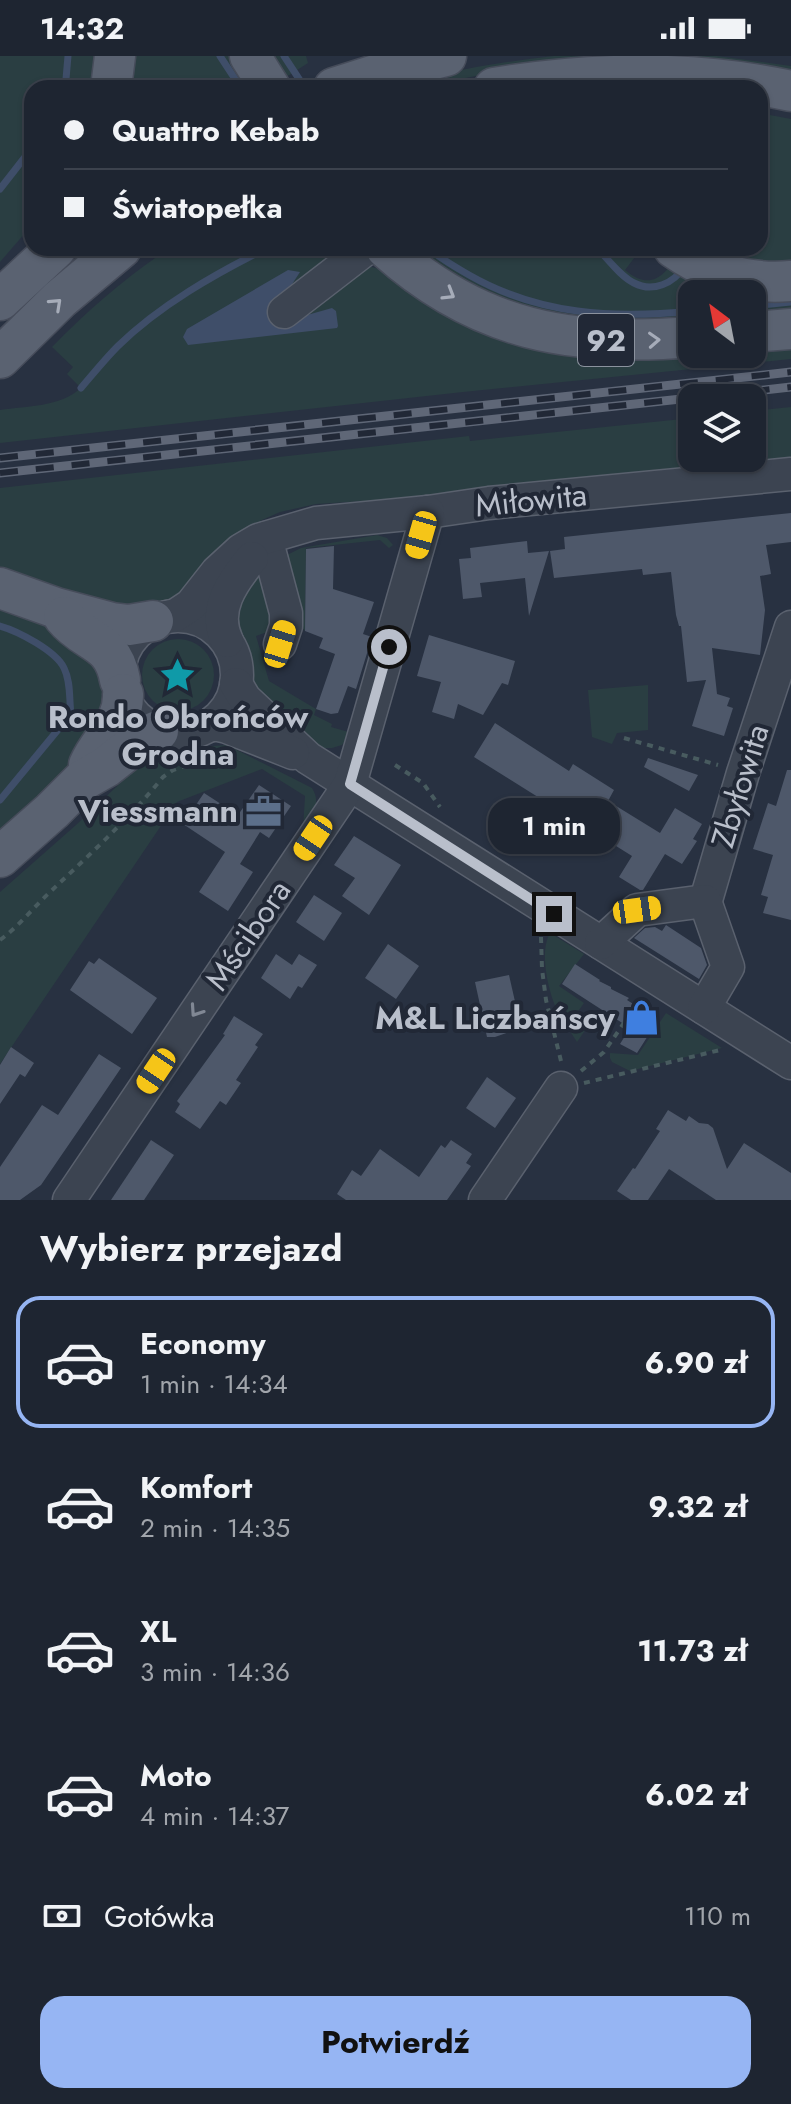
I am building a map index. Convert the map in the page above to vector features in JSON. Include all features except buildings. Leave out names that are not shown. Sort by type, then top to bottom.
[{"type":"main road","points":[[112,80],[115,56]]},
{"type":"main road","points":[[250,56],[265,80]]},
{"type":"main road","points":[[359,80],[446,56]]},
{"type":"main road","points":[[557,80],[629,76],[713,80]]},
{"type":"main road","points":[[768,88],[791,91]]},
{"type":"main road","points":[[0,284],[24,252]]},
{"type":"main road","points":[[0,300],[47,256]]},
{"type":"main road","points":[[0,358],[60,299],[111,256]]},
{"type":"main road","name":"92","points":[[396,256],[447,293],[482,312],[521,327],[599,340],[678,338]]},
{"type":"main road","points":[[687,256],[726,275],[754,281],[791,281]]},
{"type":"main road","points":[[766,331],[791,329]]},
{"type":"main road","points":[[0,588],[56,608],[125,625],[160,619]]},
{"type":"main road","points":[[56,608],[69,623],[111,655],[118,669],[121,687],[123,703],[119,720],[93,757],[83,780]]},
{"type":"main road","points":[[0,857],[83,780],[106,767],[144,737],[158,731]]},
{"type":"street","points":[[284,312],[357,256]]},
{"type":"street","name":"Miłowita","points":[[160,619],[182,612],[193,603],[235,554],[253,543],[316,523],[791,474]]},
{"type":"street","name":"Mścibora","points":[[69,1200],[350,784],[428,512]]},
{"type":"street","points":[[227,641],[203,621],[182,616],[160,619],[141,629],[127,645],[122,657],[121,687],[136,716],[158,731],[182,735],[196,732],[220,717],[234,695],[238,672],[236,660],[221,625],[224,603],[232,585],[269,539]]},
{"type":"street","points":[[269,539],[286,613],[286,626],[280,644]]},
{"type":"street","name":"Zbyłowita","points":[[705,901],[791,627]]},
{"type":"street","points":[[236,684],[245,699],[308,758]]},
{"type":"street","points":[[209,725],[227,727],[308,758],[791,1063]]},
{"type":"street","points":[[601,943],[637,910],[705,901],[728,967],[704,1008]]},
{"type":"street","points":[[485,1200],[561,1088]]},
{"type":"path","points":[[624,738],[743,773]]},
{"type":"path","points":[[0,940],[73,871],[163,777],[173,770],[228,761],[246,762]]},
{"type":"path","points":[[554,914],[541,932],[542,969],[546,1000],[562,1058],[561,1088]]},
{"type":"path","points":[[561,1088],[604,1052],[645,993]]},
{"type":"path","points":[[561,1088],[732,1047],[742,1032]]},
{"type":"green space","points":[[0,56],[104,56],[102,80],[24,80],[24,234],[0,262]]},
{"type":"green space","points":[[129,56],[231,56],[246,80],[127,80]]},
{"type":"green space","points":[[269,56],[306,56],[308,63],[283,79]]},
{"type":"green space","points":[[554,56],[717,56],[791,66],[791,75],[514,68],[456,80],[418,80]]},
{"type":"green space","points":[[768,115],[791,119],[791,311],[766,314],[766,280],[678,280],[678,321],[574,319],[492,297],[425,256],[636,256],[625,270],[635,277],[652,280],[665,272],[676,256],[768,256]]},
{"type":"green space","points":[[158,256],[353,256],[522,346],[551,353],[607,359],[678,355],[678,368],[702,368],[0,443],[0,410],[53,402],[81,388],[67,374],[73,367],[52,347],[108,294]]},
{"type":"green space","points":[[791,343],[791,359],[766,362],[766,346]]},
{"type":"green space","points":[[791,407],[791,464],[766,466],[766,410]]},
{"type":"green space","points":[[678,419],[678,472],[704,472],[366,503],[316,504],[280,512],[244,531],[186,594],[136,612],[0,570],[0,488],[469,436],[470,441]]},
{"type":"green space","points":[[377,535],[387,538],[393,545],[389,548],[380,540],[306,548],[305,631],[297,621],[287,555],[301,548]]},
{"type":"green space","points":[[259,574],[271,579],[270,631],[256,636],[269,681],[316,709],[314,715],[332,724],[331,727],[352,733],[342,745],[322,748],[262,702],[250,681],[234,608]]},
{"type":"green space","points":[[0,607],[35,619],[93,653],[111,703],[68,769],[0,836]]},
{"type":"green space","name":"Rondo Obrońców Grodna","points":[[178,639],[198,645],[208,655],[214,675],[208,695],[198,705],[178,711],[158,705],[148,695],[142,675],[148,655],[158,645]]},
{"type":"green space","points":[[648,685],[648,730],[617,733],[612,744],[592,737],[588,690]]},
{"type":"green space","points":[[227,745],[312,788],[316,804],[303,829],[305,796],[262,769],[177,802],[0,1064],[0,892],[152,753]]},
{"type":"green space","points":[[550,933],[584,954],[559,986],[584,1003],[574,1017],[588,1026],[577,1042],[558,1012],[550,991],[545,950]]},
{"type":"green space","points":[[666,1013],[722,1048],[630,1071],[612,1062],[610,1053],[638,1055]]},
{"type":"water","points":[[288,270],[300,272],[285,295],[286,321],[332,308],[336,311],[337,328],[188,345],[183,337],[187,329]]},
{"type":"waterway","points":[[66,80],[68,56]]},
{"type":"waterway","points":[[220,56],[236,80]]},
{"type":"waterway","points":[[284,56],[300,80]]},
{"type":"waterway","points":[[0,189],[24,158]]},
{"type":"waterway","points":[[81,388],[118,346],[152,317],[208,280],[252,256]]},
{"type":"waterway","points":[[438,256],[495,288],[550,306],[606,314],[678,312]]},
{"type":"waterway","points":[[605,256],[624,276],[648,287],[669,282],[684,267]]},
{"type":"waterway","points":[[766,305],[791,302]]},
{"type":"waterway","points":[[0,626],[36,642],[60,662],[68,679],[71,714],[0,800]]},
{"type":"railway","points":[[0,458],[791,372]]},
{"type":"railway","points":[[0,473],[791,387]]},
{"type":"place","name":"Rondo Obrońców Grodna","points":[[178,675]]},
{"type":"place","name":"Viessmann","points":[[264,811]]},
{"type":"place","name":"M&L Liczbańscy","points":[[641,1018]]},
{"type":"route","points":[[389,647],[350,784],[554,914]]}]
